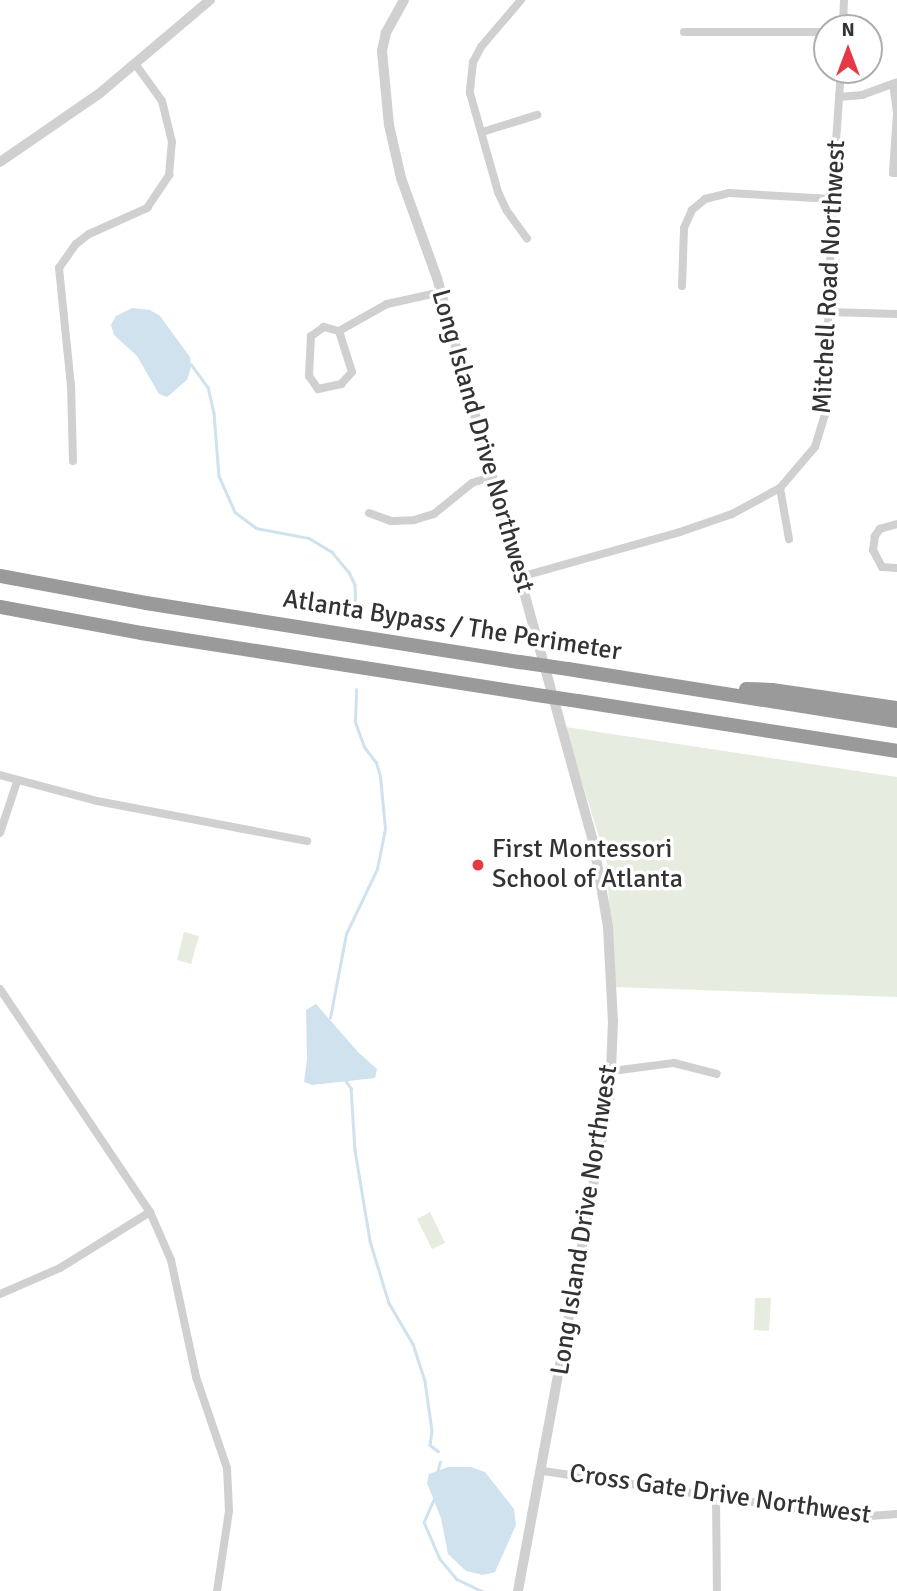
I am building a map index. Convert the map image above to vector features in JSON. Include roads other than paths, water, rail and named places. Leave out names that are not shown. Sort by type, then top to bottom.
[{"type":"highway","name":"Atlanta Bypass / The Perimeter","points":[[0,576],[146,603],[897,721]]},
{"type":"highway","name":"Atlanta Bypass / The Perimeter","points":[[0,607],[141,633],[897,751]]},
{"type":"highway","points":[[682,687],[772,690],[897,708]]},
{"type":"street","points":[[0,162],[35,140],[136,65],[210,0]]},
{"type":"street","name":"Long Island Drive Northwest","points":[[404,0],[386,33],[382,51],[383,79],[401,178],[441,292],[601,875],[613,1021],[612,1071],[596,1177],[518,1591]]},
{"type":"street","points":[[521,0],[481,47],[473,62],[470,93],[498,192],[507,211],[527,239]]},
{"type":"street","points":[[684,32],[813,32]]},
{"type":"street","points":[[73,461],[71,386],[59,268],[76,244],[89,234],[147,208],[169,175],[172,142],[162,101],[136,65]]},
{"type":"street","points":[[839,97],[862,95],[895,83],[896,139],[893,173],[897,173]]},
{"type":"street","name":"Mitchell Road Northwest","points":[[520,577],[716,520],[779,488],[815,447],[823,427],[832,199],[840,84]]},
{"type":"street","points":[[482,132],[537,115]]},
{"type":"street","points":[[682,286],[684,228],[692,210],[705,199],[729,193],[832,199]]},
{"type":"street","points":[[339,331],[351,365],[351,376],[329,389],[318,389],[309,376],[311,336],[324,327],[339,331],[387,304],[441,292]]},
{"type":"street","points":[[828,312],[897,314]]},
{"type":"street","points":[[369,513],[391,521],[415,520],[434,514],[472,483],[491,477]]},
{"type":"street","points":[[779,488],[789,539]]},
{"type":"street","points":[[897,524],[880,529],[875,536],[873,550],[882,567],[897,568]]},
{"type":"street","points":[[0,775],[17,782],[106,803],[307,841]]},
{"type":"street","points":[[0,833],[17,782]]},
{"type":"street","points":[[0,989],[150,1212],[171,1260],[196,1377],[227,1468],[229,1511],[217,1591]]},
{"type":"street","points":[[612,1071],[674,1063],[717,1074]]},
{"type":"street","points":[[0,1294],[60,1268],[150,1212]]},
{"type":"street","name":"Cross Gate Drive Northwest","points":[[542,1471],[856,1517],[897,1514]]},
{"type":"street","points":[[716,1497],[717,1591]]},
{"type":"water","points":[[132,308],[150,310],[160,316],[190,357],[191,367],[187,380],[167,397],[159,394],[137,356],[114,335],[111,325],[116,316]]},
{"type":"water","points":[[316,1004],[358,1052],[377,1069],[375,1078],[312,1085],[304,1082],[307,1059],[306,1010]]},
{"type":"water","points":[[448,1467],[471,1467],[485,1472],[514,1509],[516,1525],[495,1572],[483,1575],[466,1571],[448,1554],[441,1518],[427,1483],[429,1474]]},
{"type":"waterway","points":[[191,364],[208,387],[214,413],[219,476],[235,512],[256,528],[309,538],[332,552],[349,572],[355,585],[356,612]]},
{"type":"waterway","points":[[330,1018],[346,934],[377,869],[385,829],[380,776],[376,763],[364,747],[355,722],[356,690]]},
{"type":"waterway","points":[[346,1081],[351,1088],[355,1150],[370,1241],[389,1303],[413,1344],[425,1381],[432,1431],[430,1445],[438,1451]]},
{"type":"waterway","points":[[437,1473],[440,1462]]},
{"type":"waterway","points":[[434,1500],[424,1522],[440,1559],[457,1579],[482,1591]]},
{"type":"place","name":"First Montessori School of Atlanta","points":[[478,865]]}]
